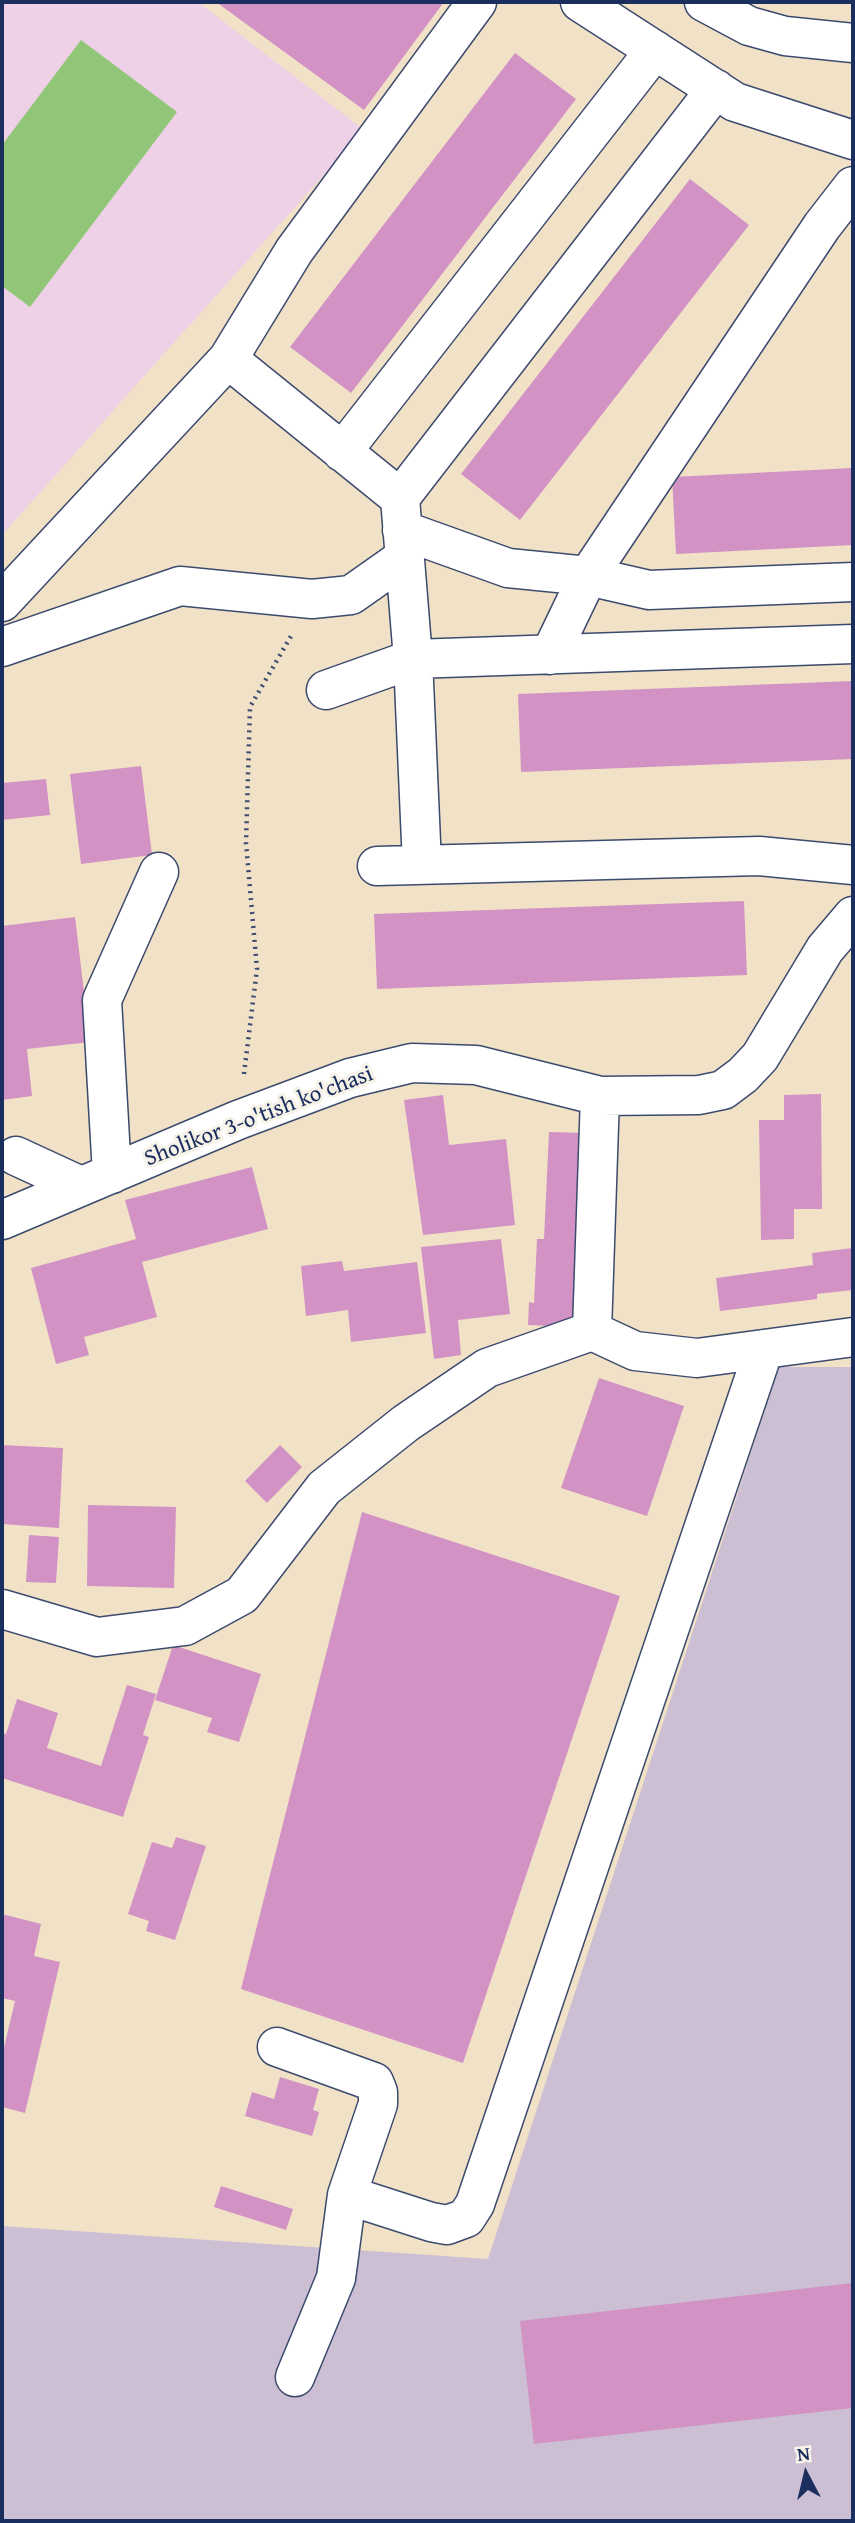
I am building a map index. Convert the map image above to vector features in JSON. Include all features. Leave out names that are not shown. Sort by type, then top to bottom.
[{"type":"street","points":[[2,602],[228,359],[294,251],[477,2]]},
{"type":"street","points":[[580,2],[735,102],[853,140]]},
{"type":"street","points":[[704,2],[749,26],[785,36],[853,43]]},
{"type":"street","points":[[342,452],[655,50]]},
{"type":"street","points":[[2,647],[180,586],[313,599],[351,595],[402,528],[716,89]]},
{"type":"street","points":[[550,655],[588,576],[822,226],[853,186]]},
{"type":"street","points":[[228,359],[342,452],[402,528],[508,568],[588,576],[649,590],[853,582]]},
{"type":"street","points":[[402,528],[412,659],[422,864]]},
{"type":"street","points":[[326,690],[412,659],[853,645]]},
{"type":"street","points":[[377,866],[760,856],[853,865]]},
{"type":"street","points":[[16,1156],[97,1180],[102,999],[159,872]]},
{"type":"street","name":"Sholikor 3-o'tish ko'chasi","points":[[2,1220],[238,1120],[350,1078],[412,1063],[475,1065],[600,1096],[699,1095],[723,1090],[743,1075],[760,1057],[825,949],[853,916]]},
{"type":"street","points":[[592,1331],[600,1096]]},
{"type":"street","points":[[2,1609],[97,1637],[185,1626],[242,1594],[324,1488],[406,1423],[486,1368],[592,1331],[635,1352],[697,1358],[853,1337]]},
{"type":"street","points":[[347,2194],[430,2222],[447,2225],[466,2218],[475,2204],[764,1349]]},
{"type":"street","points":[[277,2047],[374,2082],[379,2092],[378,2104],[347,2194],[336,2278],[295,2377]]},
{"type":"path","points":[[238,1120],[257,969],[246,843],[250,707],[313,599]]},
{"type":"shaded area","points":[[2,2],[198,2],[364,130],[2,535]]},
{"type":"shaded area","points":[[779,1367],[853,1367],[853,2521],[2,2521],[2,2226],[488,2259]]},
{"type":"green space","points":[[81,40],[177,112],[30,307],[2,286],[2,145]]},
{"type":"building","points":[[216,2],[444,2],[364,110]]},
{"type":"building","points":[[515,53],[576,99],[351,393],[290,347]]},
{"type":"building","points":[[690,179],[749,225],[520,520],[461,474]]},
{"type":"building","points":[[853,468],[853,545],[676,554],[672,477]]},
{"type":"building","points":[[853,681],[853,759],[521,772],[518,694]]},
{"type":"building","points":[[141,766],[152,855],[81,864],[70,774]]},
{"type":"building","points":[[46,779],[50,815],[2,820],[2,783]]},
{"type":"building","points":[[744,901],[747,975],[377,989],[374,914]]},
{"type":"building","points":[[75,917],[90,1042],[27,1049],[32,1096],[2,1100],[2,926]]},
{"type":"building","points":[[821,1094],[822,1209],[794,1209],[794,1239],[761,1240],[759,1120],[784,1120],[784,1095]]},
{"type":"building","points":[[443,1095],[449,1145],[506,1139],[515,1225],[423,1235],[404,1100]]},
{"type":"building","points":[[549,1132],[587,1133],[577,1327],[528,1325],[529,1302],[534,1303],[537,1239],[544,1239]]},
{"type":"building","points":[[252,1167],[268,1229],[142,1262],[157,1317],[84,1337],[89,1355],[56,1364],[31,1268],[136,1239],[125,1200]]},
{"type":"building","points":[[501,1239],[510,1314],[458,1320],[461,1355],[434,1359],[421,1247]]},
{"type":"building","points":[[853,1248],[853,1290],[817,1294],[817,1299],[720,1311],[716,1278],[813,1265],[812,1253]]},
{"type":"building","points":[[342,1261],[344,1271],[417,1262],[426,1333],[351,1342],[348,1310],[306,1316],[301,1266]]},
{"type":"building","points":[[599,1378],[684,1406],[647,1516],[561,1488]]},
{"type":"building","points":[[2,1445],[63,1448],[59,1528],[2,1524]]},
{"type":"building","points":[[280,1445],[302,1467],[267,1503],[245,1481]]},
{"type":"building","points":[[88,1505],[176,1507],[174,1588],[87,1586]]},
{"type":"building","points":[[362,1512],[620,1596],[463,2063],[241,1989]]},
{"type":"building","points":[[29,1535],[59,1537],[56,1583],[26,1582]]},
{"type":"building","points":[[173,1645],[261,1674],[239,1742],[207,1732],[212,1718],[155,1700]]},
{"type":"building","points":[[127,1685],[156,1694],[143,1735],[149,1737],[123,1817],[2,1778],[2,1733],[6,1734],[17,1699],[58,1713],[47,1748],[101,1766]]},
{"type":"building","points":[[176,1837],[206,1846],[175,1940],[146,1931],[149,1921],[128,1914],[152,1842],[172,1848]]},
{"type":"building","points":[[2,1914],[41,1924],[34,1956],[60,1962],[25,2113],[2,2107],[2,2056],[15,2001],[2,1998]]},
{"type":"building","points":[[280,2077],[319,2089],[313,2110],[319,2112],[312,2136],[245,2116],[252,2092],[274,2099]]},
{"type":"building","points":[[221,2186],[293,2209],[286,2230],[214,2207]]},
{"type":"building","points":[[853,2283],[853,2408],[534,2444],[520,2321]]}]
